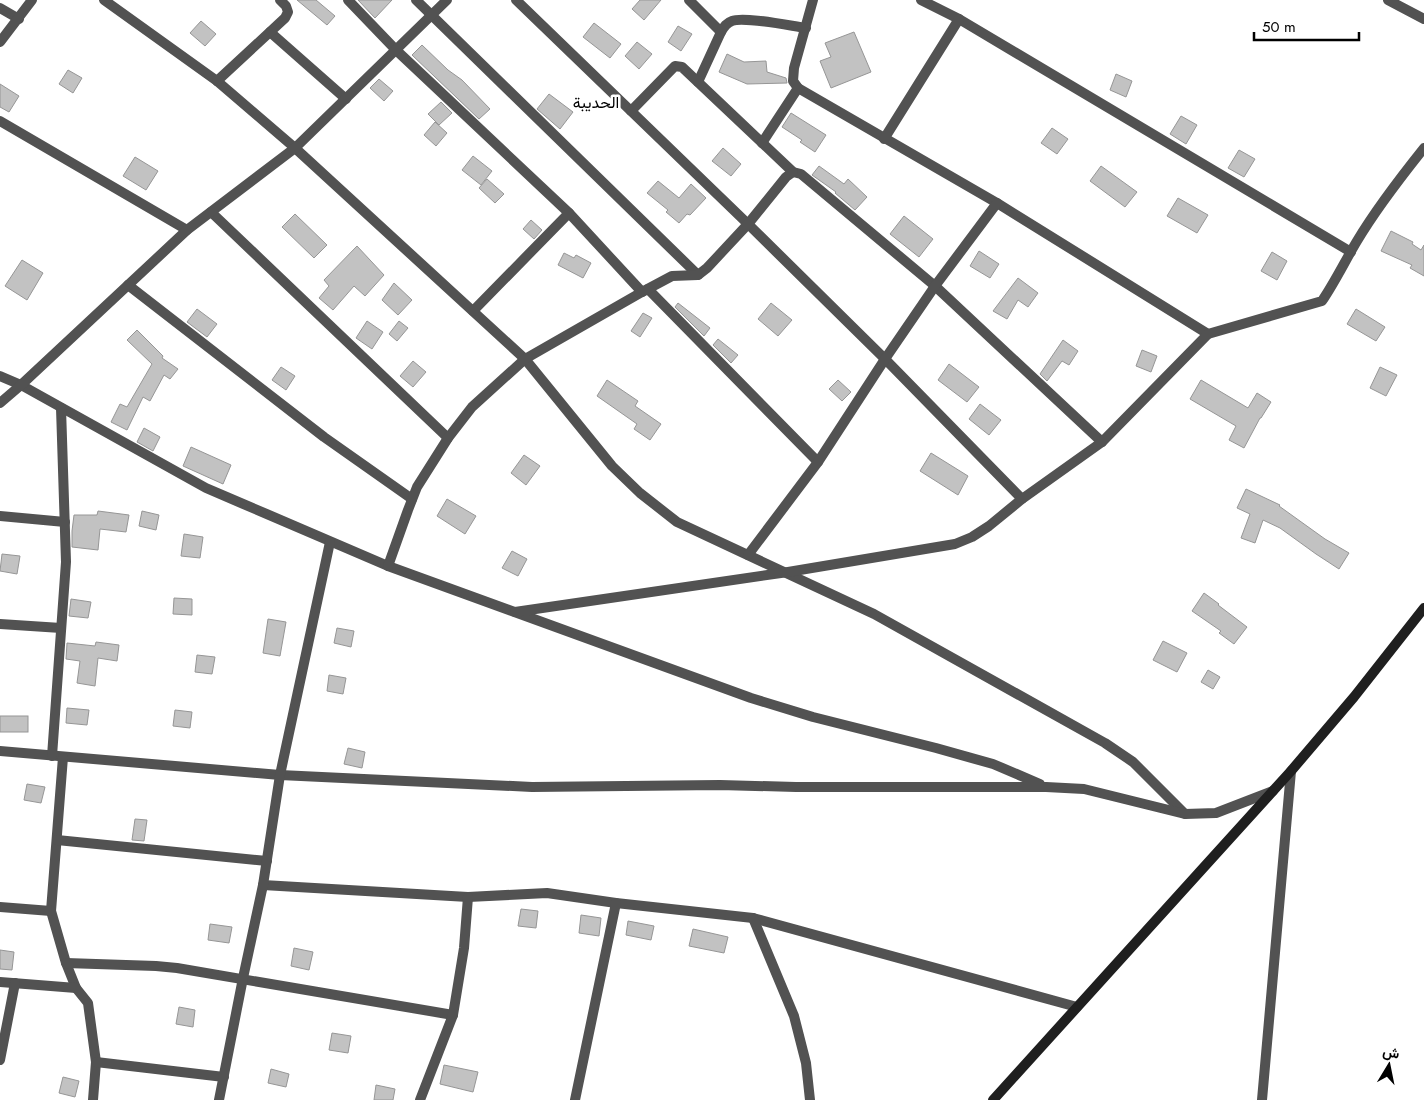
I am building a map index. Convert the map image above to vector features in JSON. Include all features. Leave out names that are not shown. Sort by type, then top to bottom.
[{"type":"main road","points":[[993,1100],[1291,771],[1354,697],[1424,608]]},
{"type":"street","points":[[0,42],[32,0]]},
{"type":"street","points":[[104,0],[217,81],[295,148],[526,360],[612,466],[640,493],[677,522],[788,572],[874,614],[1105,743],[1133,762],[1185,814]]},
{"type":"street","points":[[217,81],[285,18],[288,12],[286,6],[280,0]]},
{"type":"street","points":[[348,0],[396,50],[569,213],[818,462]]},
{"type":"street","points":[[416,0],[698,275]]},
{"type":"street","points":[[0,403],[187,230],[295,148],[447,0]]},
{"type":"street","points":[[516,0],[885,359],[1022,499]]},
{"type":"street","points":[[688,0],[721,32]]},
{"type":"street","points":[[813,0],[794,68],[793,81],[798,88],[997,203],[1208,334]]},
{"type":"street","points":[[922,0],[959,19],[1350,252]]},
{"type":"street","points":[[1388,0],[1424,19]]},
{"type":"street","points":[[0,8],[18,19]]},
{"type":"street","points":[[698,82],[721,32],[726,24],[733,20],[744,19],[806,28]]},
{"type":"street","points":[[884,139],[959,19]]},
{"type":"street","points":[[270,32],[346,99]]},
{"type":"street","points":[[631,111],[675,66],[682,67],[793,172],[801,174],[936,286],[1102,442]]},
{"type":"street","points":[[762,143],[798,88]]},
{"type":"street","points":[[0,121],[187,230]]},
{"type":"street","points":[[513,612],[788,572],[955,544],[972,537],[1102,442],[1208,334],[1322,301],[1357,241],[1402,175],[1424,148]]},
{"type":"street","points":[[388,566],[418,487],[448,438],[472,408],[526,360],[672,276],[698,275],[707,268],[748,224],[786,176],[793,172]]},
{"type":"street","points":[[748,555],[818,462],[885,359],[997,203]]},
{"type":"street","points":[[211,212],[448,438]]},
{"type":"street","points":[[473,311],[569,213]]},
{"type":"street","points":[[128,284],[324,437],[412,499]]},
{"type":"street","points":[[0,376],[21,385],[206,488],[388,566],[751,698],[813,717],[993,764],[1046,787]]},
{"type":"street","points":[[52,756],[66,562],[61,408]]},
{"type":"street","points":[[0,516],[65,522]]},
{"type":"street","points":[[219,1100],[263,886],[280,775],[330,542]]},
{"type":"street","points":[[0,624],[61,628]]},
{"type":"street","points":[[0,751],[280,775],[532,787],[720,785],[796,787],[1046,787],[1084,789],[1185,814],[1216,813],[1273,791]]},
{"type":"street","points":[[63,757],[51,910],[66,964],[76,988],[88,1002],[96,1062],[93,1100]]},
{"type":"street","points":[[1262,1100],[1291,771]]},
{"type":"street","points":[[57,840],[267,861]]},
{"type":"street","points":[[263,886],[468,897],[547,893],[616,903],[753,918],[1078,1007]]},
{"type":"street","points":[[420,1100],[453,1015],[464,948],[468,897]]},
{"type":"street","points":[[575,1100],[616,903]]},
{"type":"street","points":[[0,908],[51,910]]},
{"type":"street","points":[[753,918],[794,1016],[806,1063],[810,1100]]},
{"type":"street","points":[[66,964],[177,968],[453,1015]]},
{"type":"street","points":[[0,982],[76,988]]},
{"type":"street","points":[[0,1060],[15,983]]},
{"type":"street","points":[[96,1062],[224,1077]]},
{"type":"building","points":[[297,0],[316,0],[335,16],[327,25]]},
{"type":"building","points":[[358,0],[392,0],[375,18]]},
{"type":"building","points":[[640,0],[661,0],[644,20],[632,9]]},
{"type":"building","points":[[201,21],[216,34],[205,46],[190,33]]},
{"type":"building","points":[[594,23],[621,44],[610,58],[583,37]]},
{"type":"building","points":[[678,26],[692,34],[681,51],[668,42]]},
{"type":"building","points":[[854,32],[871,72],[831,88],[820,61],[831,57],[825,43]]},
{"type":"building","points":[[637,42],[652,54],[639,69],[625,56]]},
{"type":"building","points":[[422,45],[448,70],[462,80],[490,109],[479,119],[412,55]]},
{"type":"building","points":[[727,54],[744,62],[766,61],[767,72],[786,78],[787,83],[747,84],[719,72]]},
{"type":"building","points":[[68,70],[82,78],[73,93],[59,84]]},
{"type":"building","points":[[1116,74],[1132,81],[1126,97],[1110,90]]},
{"type":"building","points":[[379,79],[393,91],[384,101],[370,88]]},
{"type":"building","points":[[0,84],[19,96],[9,112],[0,107]]},
{"type":"building","points":[[549,94],[573,112],[560,129],[537,109]]},
{"type":"building","points":[[441,102],[452,113],[439,125],[428,114]]},
{"type":"building","points":[[791,113],[826,135],[815,152],[800,142],[802,140],[782,127]]},
{"type":"building","points":[[1181,116],[1197,125],[1186,144],[1170,134]]},
{"type":"building","points":[[435,122],[447,133],[436,146],[424,135]]},
{"type":"building","points":[[1052,128],[1068,139],[1057,154],[1041,143]]},
{"type":"building","points":[[723,148],[741,164],[731,176],[712,161]]},
{"type":"building","points":[[1239,150],[1255,159],[1244,177],[1228,168]]},
{"type":"building","points":[[473,156],[492,171],[481,185],[462,170]]},
{"type":"building","points":[[135,157],[158,171],[146,190],[123,176]]},
{"type":"building","points":[[819,166],[844,184],[848,179],[867,197],[855,210],[836,192],[812,175]]},
{"type":"building","points":[[1101,166],[1137,192],[1125,207],[1090,181]]},
{"type":"building","points":[[487,179],[504,194],[495,203],[479,188]]},
{"type":"building","points":[[658,181],[679,198],[691,184],[706,198],[690,215],[687,214],[679,223],[666,212],[668,210],[647,193]]},
{"type":"building","points":[[1178,198],[1208,215],[1197,233],[1167,216]]},
{"type":"building","points":[[295,214],[327,245],[314,258],[282,227]]},
{"type":"building","points":[[904,216],[933,239],[919,257],[890,234]]},
{"type":"building","points":[[531,220],[542,230],[534,239],[523,229]]},
{"type":"building","points":[[1391,231],[1413,242],[1412,244],[1421,250],[1424,245],[1424,276],[1410,268],[1412,265],[1381,251]]},
{"type":"building","points":[[357,246],[384,275],[365,296],[354,286],[333,310],[319,298],[329,286],[324,280]]},
{"type":"building","points":[[979,251],[999,264],[990,278],[970,266]]},
{"type":"building","points":[[1272,252],[1287,261],[1277,280],[1261,271]]},
{"type":"building","points":[[564,253],[574,258],[576,255],[591,263],[583,278],[558,265]]},
{"type":"building","points":[[22,260],[43,273],[27,300],[5,286]]},
{"type":"building","points":[[1018,278],[1038,293],[1028,307],[1018,300],[1007,319],[993,311]]},
{"type":"building","points":[[394,283],[412,300],[398,315],[382,300]]},
{"type":"building","points":[[678,303],[710,328],[704,336],[675,307]]},
{"type":"building","points":[[771,303],[792,320],[778,336],[758,319]]},
{"type":"building","points":[[197,309],[217,324],[207,337],[187,322]]},
{"type":"building","points":[[1356,309],[1385,327],[1376,341],[1347,324]]},
{"type":"building","points":[[643,313],[652,318],[640,337],[631,331]]},
{"type":"building","points":[[367,321],[383,332],[372,349],[356,338]]},
{"type":"building","points":[[399,321],[408,328],[397,341],[389,334]]},
{"type":"building","points":[[137,330],[163,356],[162,358],[178,369],[170,379],[164,375],[150,401],[143,397],[127,430],[111,422],[120,404],[127,407],[152,364],[127,340]]},
{"type":"building","points":[[718,339],[738,355],[731,363],[713,345]]},
{"type":"building","points":[[1063,340],[1078,351],[1069,365],[1062,361],[1047,381],[1040,374]]},
{"type":"building","points":[[1142,350],[1157,356],[1151,372],[1136,366]]},
{"type":"building","points":[[413,361],[426,372],[413,387],[400,376]]},
{"type":"building","points":[[949,364],[979,387],[967,402],[938,380]]},
{"type":"building","points":[[281,367],[295,376],[286,390],[272,380]]},
{"type":"building","points":[[1380,367],[1397,375],[1386,396],[1370,388]]},
{"type":"building","points":[[607,380],[638,401],[635,406],[661,424],[650,440],[634,429],[637,424],[597,396]]},
{"type":"building","points":[[838,380],[851,392],[842,401],[829,389]]},
{"type":"building","points":[[1201,380],[1248,408],[1257,393],[1271,402],[1244,448],[1229,440],[1236,426],[1190,399]]},
{"type":"building","points":[[980,404],[1001,420],[989,435],[969,419]]},
{"type":"building","points":[[144,428],[160,437],[153,451],[137,442]]},
{"type":"building","points":[[191,447],[231,465],[223,484],[183,466]]},
{"type":"building","points":[[931,453],[968,476],[958,495],[920,471]]},
{"type":"building","points":[[524,455],[540,466],[526,485],[511,473]]},
{"type":"building","points":[[1246,489],[1280,505],[1325,539],[1349,553],[1339,569],[1280,528],[1263,520],[1255,543],[1241,538],[1250,514],[1237,508]]},
{"type":"building","points":[[447,499],[476,516],[465,534],[437,516]]},
{"type":"building","points":[[98,511],[129,515],[126,532],[100,529],[98,550],[72,547],[74,515],[97,515]]},
{"type":"building","points":[[142,511],[159,515],[156,530],[139,526]]},
{"type":"building","points":[[184,534],[203,537],[200,558],[181,556]]},
{"type":"building","points":[[512,551],[527,559],[518,576],[502,568]]},
{"type":"building","points":[[2,554],[20,556],[17,574],[0,571]]},
{"type":"building","points":[[1204,593],[1247,627],[1234,644],[1219,633],[1221,631],[1192,611]]},
{"type":"building","points":[[174,598],[192,599],[192,615],[173,614]]},
{"type":"building","points":[[71,599],[91,602],[88,618],[69,616]]},
{"type":"building","points":[[268,619],[286,622],[280,656],[263,653]]},
{"type":"building","points":[[337,628],[354,631],[351,647],[334,643]]},
{"type":"building","points":[[1163,641],[1187,653],[1177,672],[1153,660]]},
{"type":"building","points":[[96,642],[119,645],[117,661],[98,658],[95,686],[77,683],[80,661],[66,659],[67,643],[95,646]]},
{"type":"building","points":[[197,655],[215,657],[212,674],[195,672]]},
{"type":"building","points":[[1208,670],[1220,677],[1213,689],[1201,682]]},
{"type":"building","points":[[329,675],[346,678],[343,694],[327,691]]},
{"type":"building","points":[[67,708],[89,710],[87,725],[66,723]]},
{"type":"building","points":[[175,710],[192,712],[190,728],[173,726]]},
{"type":"building","points":[[0,716],[28,716],[28,732],[0,732]]},
{"type":"building","points":[[348,748],[365,752],[362,768],[344,764]]},
{"type":"building","points":[[27,784],[45,787],[41,803],[24,800]]},
{"type":"building","points":[[135,819],[147,820],[144,841],[132,840]]},
{"type":"building","points":[[521,909],[538,911],[536,928],[518,926]]},
{"type":"building","points":[[581,915],[601,918],[599,936],[579,933]]},
{"type":"building","points":[[628,921],[654,926],[651,940],[626,935]]},
{"type":"building","points":[[210,924],[232,927],[229,943],[208,940]]},
{"type":"building","points":[[693,929],[728,937],[724,953],[689,946]]},
{"type":"building","points":[[294,948],[313,952],[309,970],[291,966]]},
{"type":"building","points":[[0,950],[14,952],[12,970],[0,969]]},
{"type":"building","points":[[179,1007],[195,1010],[193,1027],[176,1024]]},
{"type":"building","points":[[332,1033],[351,1036],[348,1053],[329,1050]]},
{"type":"building","points":[[444,1065],[478,1072],[473,1092],[440,1084]]},
{"type":"building","points":[[271,1069],[289,1074],[286,1087],[268,1083]]},
{"type":"building","points":[[63,1077],[79,1081],[75,1097],[59,1093]]},
{"type":"building","points":[[376,1085],[395,1089],[393,1100],[374,1100]]},
{"type":"district","name":"الحديبة","points":[[596,102]]}]
